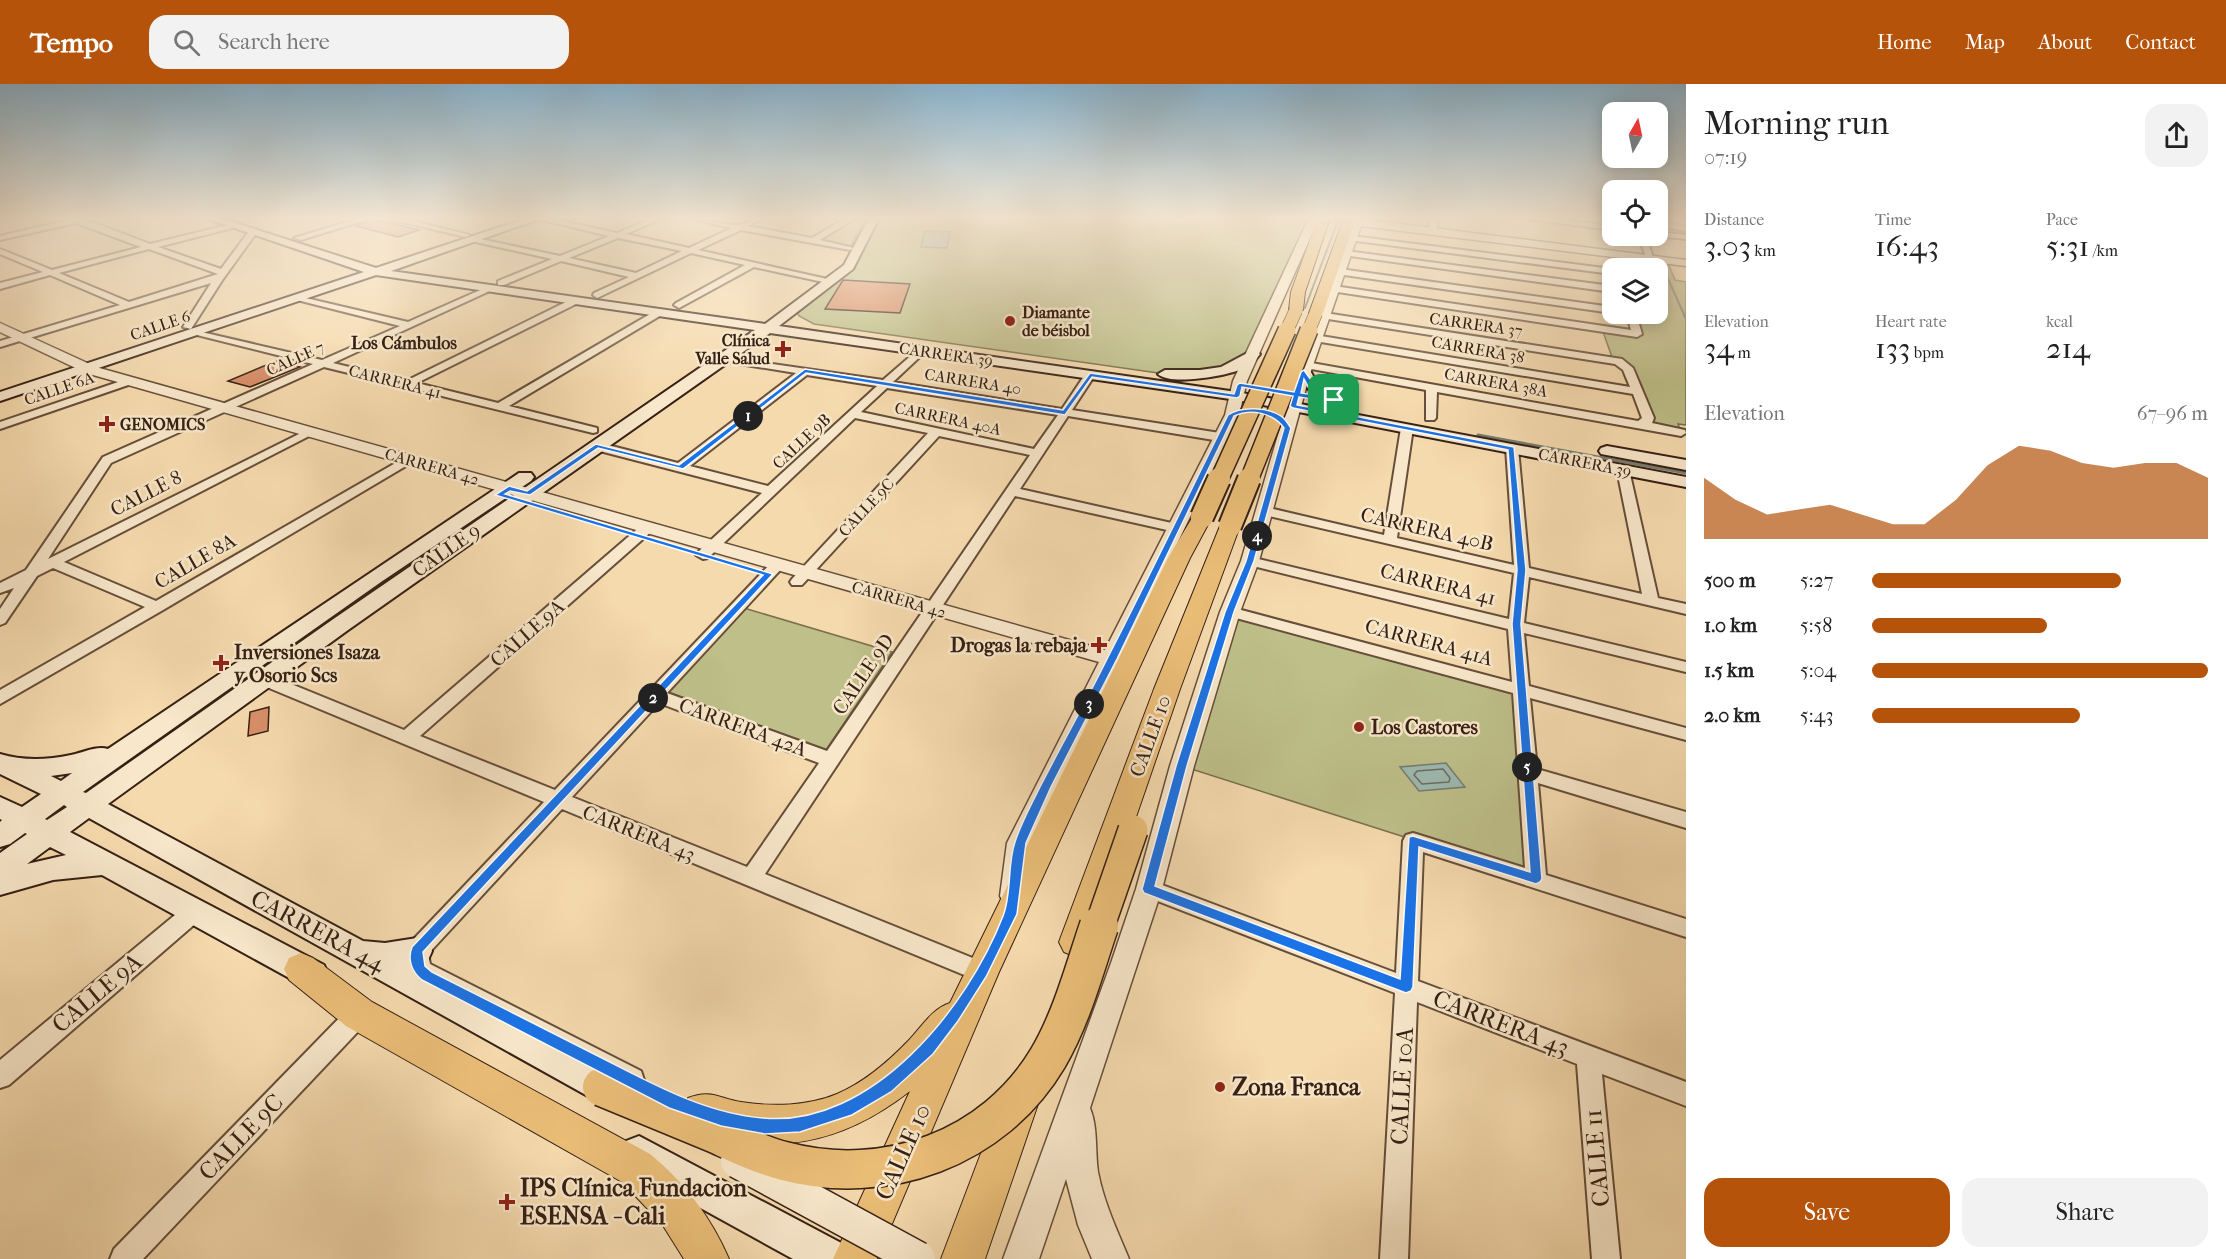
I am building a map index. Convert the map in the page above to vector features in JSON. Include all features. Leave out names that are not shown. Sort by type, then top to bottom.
[{"type":"main road","name":"CALLE 6","points":[[0,397],[156,338],[197,329],[230,313],[362,273]]},
{"type":"main road","name":"CALLE 6","points":[[0,389],[73,369],[300,298],[367,273]]},
{"type":"main road","name":"CARRERA 39","points":[[396,273],[415,278],[495,286]]},
{"type":"main road","name":"CARRERA 39","points":[[409,273],[524,290],[597,295],[679,305],[921,350],[1236,398],[1334,400],[1686,465]]},
{"type":"main road","name":"CALLE 9","points":[[0,868],[430,562],[513,494],[597,433],[721,358],[831,273]]},
{"type":"main road","name":"CALLE 9","points":[[626,408],[766,322],[797,306],[841,273]]},
{"type":"main road","name":"CALLE 10","points":[[855,1259],[982,972],[1171,556],[1202,517],[1296,310],[1302,273]]},
{"type":"main road","name":"CALLE 10","points":[[963,1259],[1163,700],[1230,526],[1337,273]]},
{"type":"main road","points":[[340,284],[374,278],[415,278]]},
{"type":"main road","points":[[1286,281],[1298,292]]},
{"type":"main road","name":"CARRERA 39","points":[[524,290],[575,301],[660,312],[814,324],[1165,374],[1236,398],[1262,388],[1280,393],[1291,402],[1295,400],[1407,428],[1686,482]]},
{"type":"main road","points":[[797,306],[799,316],[814,324]]},
{"type":"main road","points":[[1165,374],[1186,375],[1217,371],[1240,364],[1254,351]]},
{"type":"main road","points":[[985,360],[1030,355]]},
{"type":"main road","points":[[1304,371],[1310,384],[1334,400]]},
{"type":"main road","name":"CALLE 9","points":[[0,836],[374,578],[513,494]]},
{"type":"main road","points":[[602,1087],[755,1150],[809,1166],[835,1170],[883,1168],[907,1164],[950,1148],[974,1135],[1006,1110],[1046,1060],[1067,1017],[1220,590],[1218,560]]},
{"type":"main road","points":[[374,578],[430,562]]},
{"type":"main road","points":[[340,624],[354,592]]},
{"type":"main road","points":[[1,763],[37,769],[60,767],[84,762],[132,744]]},
{"type":"main road","name":"CARRERA 44","points":[[1,763],[87,805],[918,1259]]},
{"type":"main road","name":"CARRERA 44","points":[[0,807],[301,969]]},
{"type":"main road","points":[[0,883],[57,867],[108,864]]},
{"type":"main road","points":[[316,931],[363,952],[385,956],[417,951]]},
{"type":"main road","points":[[301,969],[359,1007],[636,1168],[665,1194],[677,1209],[707,1259]]},
{"type":"main road","points":[[675,1102],[721,1118],[765,1126],[800,1124],[847,1110],[886,1087],[914,1064],[953,1017],[982,972]]},
{"type":"main road","name":"CARRERA 44","points":[[359,1007],[831,1259]]},
{"type":"street","points":[[0,282],[40,273]]},
{"type":"street","points":[[0,286],[42,273]]},
{"type":"street","points":[[52,273],[128,305]]},
{"type":"street","points":[[215,273],[221,275]]},
{"type":"street","name":"CALLE 7","points":[[33,573],[107,460],[526,273]]},
{"type":"street","points":[[624,273],[638,276]]},
{"type":"street","points":[[597,295],[645,273]]},
{"type":"street","points":[[679,305],[737,273]]},
{"type":"street","points":[[794,273],[823,279]]},
{"type":"street","name":"CALLE 10","points":[[1010,914],[1020,843],[1046,787],[1109,666],[1171,556],[1176,528],[1220,437],[1254,351],[1291,273]]},
{"type":"street","name":"CALLE 10","points":[[1022,1259],[1149,889],[1182,766],[1230,612],[1250,561],[1295,400],[1325,304],[1340,273]]},
{"type":"street","points":[[1346,273],[1602,309]]},
{"type":"street","points":[[1493,273],[1602,288]]},
{"type":"street","points":[[2,342],[221,275]]},
{"type":"street","points":[[197,329],[221,275]]},
{"type":"street","points":[[300,298],[409,325]]},
{"type":"street","points":[[407,384],[575,301]]},
{"type":"street","points":[[1325,304],[1637,334],[1634,324]]},
{"type":"street","name":"CARRERA 37","points":[[1325,304],[1623,363],[1628,368],[1636,392]]},
{"type":"street","points":[[500,407],[660,312]]},
{"type":"street","name":"CARRERA 42","points":[[0,327],[22,337],[73,369]]},
{"type":"street","name":"CARRERA 41","points":[[197,329],[597,433]]},
{"type":"street","name":"CARRERA 38","points":[[1315,338],[1636,392]]},
{"type":"street","name":"CARRERA 42","points":[[2,342],[73,369],[1109,666]]},
{"type":"street","name":"CALLE 9B","points":[[708,550],[921,350]]},
{"type":"street","points":[[1254,351],[1268,375],[1286,380],[1304,371]]},
{"type":"street","name":"CARRERA 40","points":[[721,358],[1220,437]]},
{"type":"street","points":[[680,468],[805,371]]},
{"type":"street","name":"CARRERA 38A","points":[[1304,371],[1432,387],[1681,432]]},
{"type":"street","name":"CALLE 9D","points":[[751,878],[1090,375]]},
{"type":"street","name":"CALLE 6A","points":[[0,426],[123,383]]},
{"type":"street","points":[[1430,418],[1432,387]]},
{"type":"street","points":[[1636,392],[1648,418],[1647,422],[1640,424]]},
{"type":"street","points":[[1236,398],[1241,410],[1261,410],[1279,417],[1287,428]]},
{"type":"street","name":"CARRERA 40A","points":[[852,414],[1037,453]]},
{"type":"street","points":[[1389,540],[1407,428]]},
{"type":"street","name":"CALLE 9C","points":[[802,578],[936,432]]},
{"type":"street","points":[[597,433],[680,468],[771,491]]},
{"type":"street","name":"CALLE 8","points":[[0,589],[305,435]]},
{"type":"street","points":[[1512,448],[1522,570],[1516,624],[1536,879],[1686,928]]},
{"type":"street","name":"CALLE 8A","points":[[0,698],[404,463]]},
{"type":"street","points":[[1623,470],[1651,601]]},
{"type":"street","points":[[1011,491],[1176,528]]},
{"type":"street","name":"CARRERA 40B","points":[[1265,511],[1686,609]]},
{"type":"street","name":"CALLE 9A","points":[[406,738],[642,532]]},
{"type":"street","name":"CARRERA 41","points":[[1250,561],[1686,667]]},
{"type":"street","points":[[53,563],[158,607]]},
{"type":"street","points":[[417,951],[773,569]]},
{"type":"street","points":[[2,614],[33,573]]},
{"type":"street","name":"CARRERA 41A","points":[[1230,612],[1686,734]]},
{"type":"street","name":"CARRERA 43","points":[[263,679],[982,972]]},
{"type":"street","name":"CARRERA 42A","points":[[655,695],[831,760]]},
{"type":"street","points":[[1528,773],[1686,820]]},
{"type":"street","name":"CALLE 10A","points":[[1394,1259],[1413,841],[1536,879]]},
{"type":"street","name":"CARRERA 43","points":[[1149,889],[1686,1094]]},
{"type":"street","name":"CALLE 9A","points":[[0,1076],[195,911]]},
{"type":"street","name":"CARRERA 44","points":[[417,951],[419,969],[427,976],[675,1102]]},
{"type":"street","name":"CALLE 9C","points":[[123,1259],[359,1007]]},
{"type":"street","name":"CALLE 11","points":[[1588,1056],[1606,1259]]},
{"type":"street","points":[[1079,1092],[1076,1116],[1080,1168],[1096,1225],[1111,1259]]},
{"type":"green space","points":[[842,273],[1289,273],[1253,354],[1229,368],[1165,374],[814,324],[799,316],[796,311]]},
{"type":"green space","points":[[1668,273],[1672,273],[1675,280],[1686,282],[1686,425],[1678,424],[1681,432],[1647,422],[1628,368],[1613,360],[1602,329],[1637,333],[1635,324],[1668,324]]},
{"type":"green space","points":[[744,608],[892,652],[826,750],[668,692]]},
{"type":"green space","name":"Los Castores","points":[[1230,612],[1521,689],[1536,879],[1182,766]]},
{"type":"water","points":[[1446,763],[1465,787],[1419,791],[1400,767]]},
{"type":"building","points":[[843,280],[910,284],[900,313],[825,309]]},
{"type":"building","points":[[276,361],[300,367],[250,387],[228,381]]},
{"type":"building","points":[[269,707],[268,731],[248,736],[250,712]]},
{"type":"waterway","points":[[1305,308],[1318,273]]},
{"type":"waterway","points":[[1669,281],[1686,319]]},
{"type":"waterway","points":[[575,297],[743,320]]},
{"type":"waterway","points":[[1478,435],[1686,473]]},
{"type":"place","name":"Diamante de béisbol","points":[[1010,321]]},
{"type":"place","name":"Clínica Valle Salud","points":[[783,349]]},
{"type":"place","name":"GENOMICS","points":[[107,424]]},
{"type":"place","name":"Drogas la rebaja","points":[[1099,645]]},
{"type":"place","name":"Inversiones Isaza y Osorio Scs","points":[[221,663]]},
{"type":"place","name":"Los Castores","points":[[1359,727]]},
{"type":"place","name":"Zona Franca","points":[[1220,1087]]},
{"type":"place","name":"IPS Clínica Fundacion ESENSA - Cali","points":[[507,1202]]},
{"type":"district","name":"Los Cámbulos","points":[[404,343]]},
{"type":"route","points":[[1334,400],[1297,394],[1262,388],[1240,385],[1237,396],[1090,375],[1065,412],[805,371],[680,468],[596,446],[528,494],[509,488],[498,495],[769,574],[417,951],[416,962],[419,969],[427,976],[675,1102],[721,1118],[765,1126],[800,1124],[847,1110],[886,1087],[928,1049],[953,1017],[982,972],[1010,914],[1020,843],[1046,787],[1112,659],[1220,437],[1234,412],[1250,409],[1261,410],[1279,417],[1287,428],[1250,561],[1230,612],[1182,766],[1149,889],[1406,987],[1413,841],[1536,879],[1516,624],[1522,570],[1512,448],[1293,406],[1297,394],[1298,391],[1302,377],[1304,372],[1310,384],[1334,400]]}]
